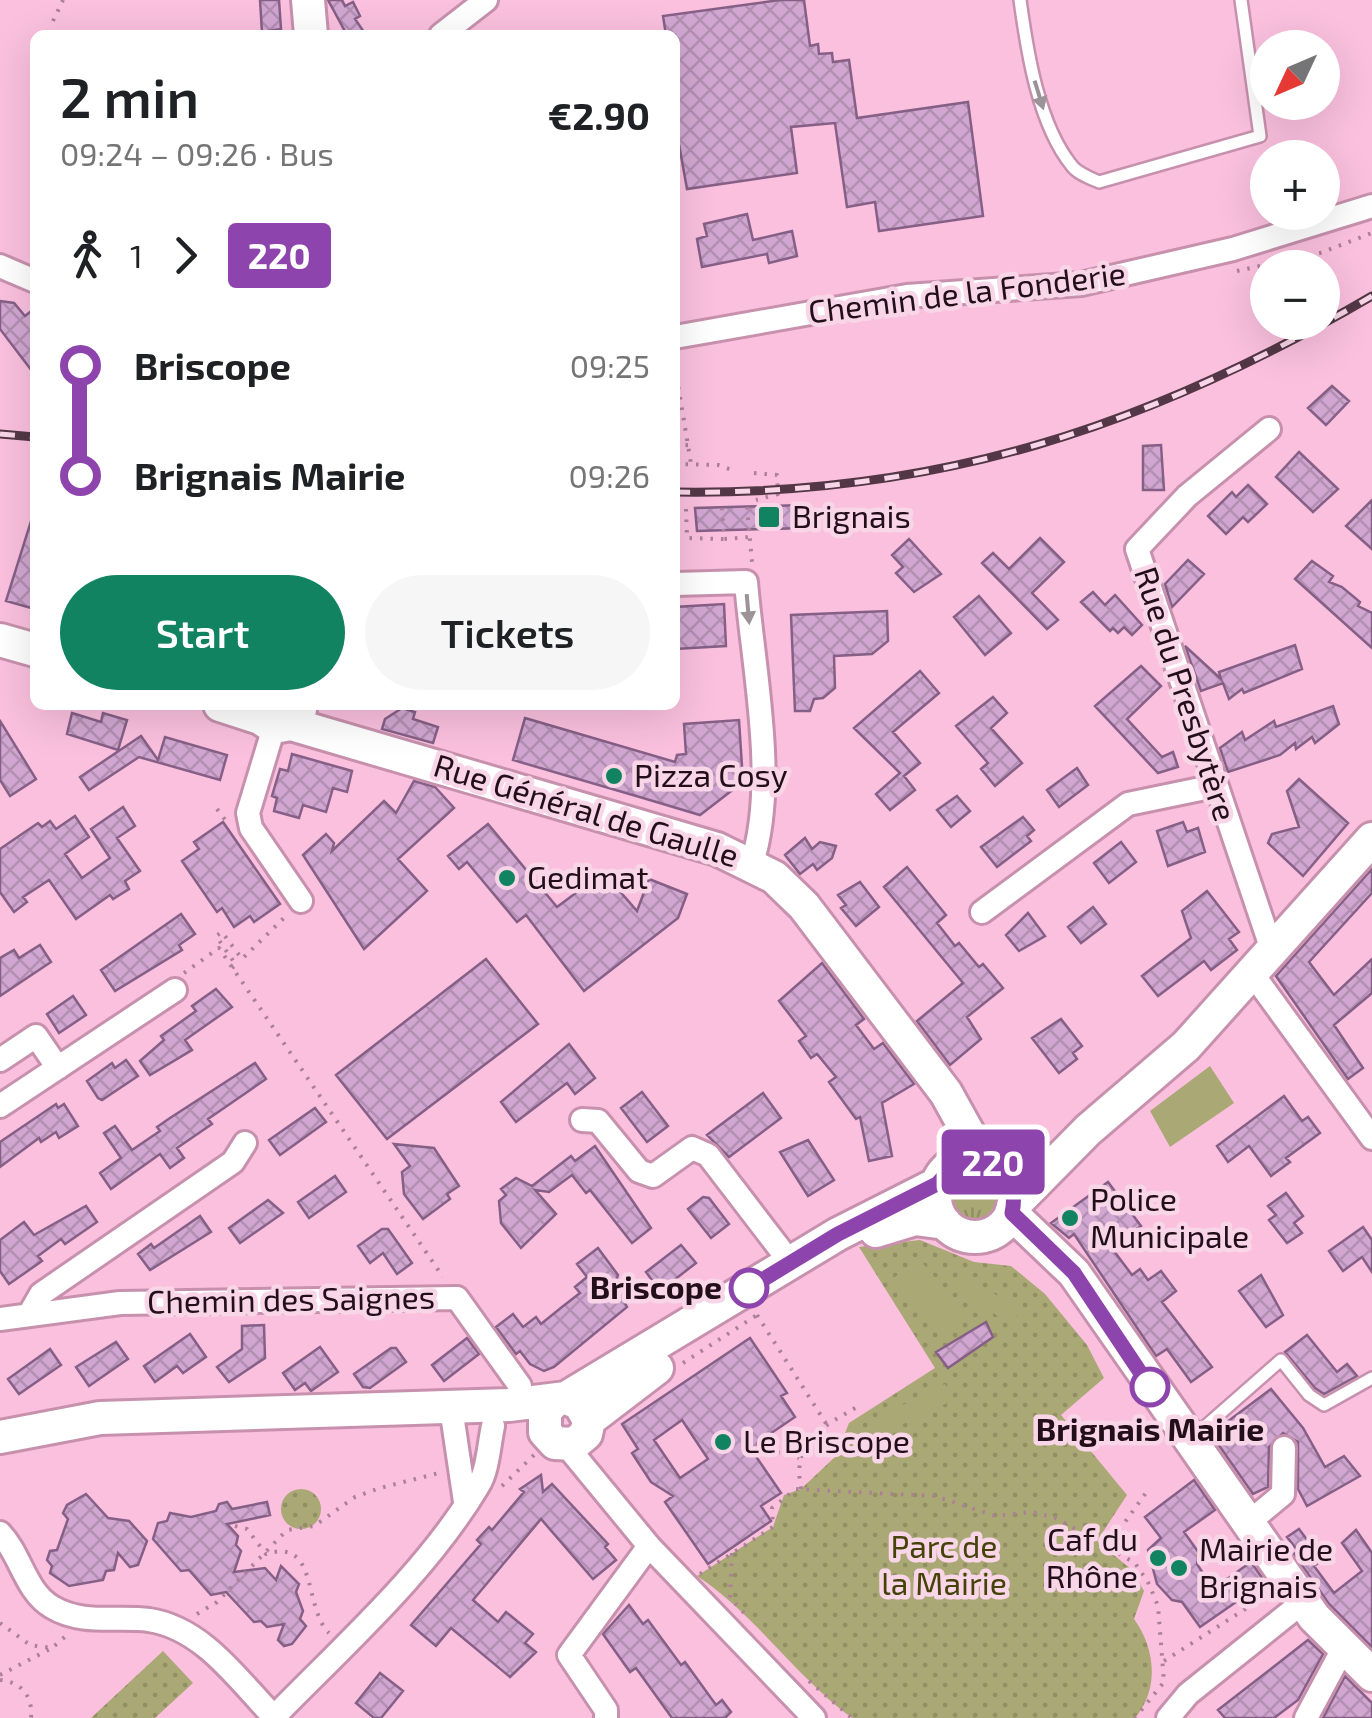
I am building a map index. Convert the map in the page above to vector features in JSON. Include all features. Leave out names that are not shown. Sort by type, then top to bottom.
[{"type":"street","points":[[308,0],[311,30]]},
{"type":"street","points":[[447,30],[486,0]]},
{"type":"street","name":"Chemin de la Fonderie","points":[[680,337],[907,296],[1081,284],[1233,249],[1372,206]]},
{"type":"street","points":[[0,266],[30,279]]},
{"type":"street","name":"Rue du Presbytère","points":[[1269,430],[1187,496],[1137,549],[1215,786],[1262,962],[1372,1138]]},
{"type":"street","points":[[680,584],[746,582],[764,794],[761,835],[752,864]]},
{"type":"street","points":[[0,640],[30,649]]},
{"type":"street","name":"Rue Général de Gaulle","points":[[254,710],[281,714],[400,754],[718,849],[752,864],[804,906],[946,1094],[993,1164]]},
{"type":"street","points":[[281,714],[248,813],[251,828],[302,901]]},
{"type":"street","points":[[982,912],[1128,804],[1215,786]]},
{"type":"street","points":[[320,1413],[372,1420],[453,1422],[548,1418],[635,1382],[862,1237],[916,1220],[944,1223],[968,1236],[1006,1217],[1088,1130],[1186,1046],[1372,838]]},
{"type":"street","points":[[0,1106],[175,990]]},
{"type":"street","points":[[0,1060],[36,1036],[58,1068]]},
{"type":"street","name":"Rue Général de Gaulle","points":[[918,1060],[943,1110],[943,1176]]},
{"type":"street","points":[[582,1120],[598,1122],[639,1171],[653,1176],[692,1148],[708,1155],[790,1262]]},
{"type":"street","points":[[473,1469],[790,1262],[970,1157],[993,1164],[1088,1130]]},
{"type":"street","points":[[30,1312],[41,1294],[233,1162],[246,1144]]},
{"type":"street","points":[[993,1164],[1014,1194],[1006,1217]]},
{"type":"street","points":[[943,1176],[936,1204],[944,1223]]},
{"type":"street","points":[[1042,1178],[1039,1216],[1044,1245]]},
{"type":"street","points":[[1006,1217],[1074,1273],[1303,1602],[1372,1675]]},
{"type":"street","points":[[1006,1217],[1088,1295]]},
{"type":"street","name":"Chemin des Saignes","points":[[0,1320],[30,1312],[120,1303],[457,1298],[520,1386],[642,1537],[814,1718]]},
{"type":"street","points":[[0,1437],[100,1418],[320,1413],[548,1418]]},
{"type":"street","points":[[0,1534],[10,1544],[31,1587],[48,1606],[72,1618],[150,1620],[185,1631],[273,1718],[344,1646],[438,1540],[465,1502],[473,1469],[453,1422]]},
{"type":"street","points":[[1247,1524],[1283,1494],[1284,1448]]},
{"type":"street","points":[[606,1718],[606,1710],[569,1655],[642,1537]]},
{"type":"street","points":[[1168,1718],[1188,1694],[1303,1602]]},
{"type":"street","points":[[1306,1718],[1344,1647]]},
{"type":"lane","points":[[1020,0],[1028,59],[1045,114],[1072,168],[1098,182],[1260,136],[1241,0]]},
{"type":"lane","points":[[1188,1442],[1281,1360],[1324,1405],[1372,1378]]},
{"type":"path","points":[[53,21],[64,0]]},
{"type":"path","points":[[680,396],[690,464]]},
{"type":"path","points":[[680,445],[688,444]]},
{"type":"path","points":[[680,464],[732,470]]},
{"type":"path","points":[[754,473],[777,475],[778,494],[756,500]]},
{"type":"path","points":[[747,507],[753,566]]},
{"type":"path","points":[[722,508],[724,539]]},
{"type":"path","points":[[686,509],[687,538],[750,537]]},
{"type":"path","points":[[234,966],[302,901]]},
{"type":"path","points":[[242,959],[222,932],[216,936],[457,1298]]},
{"type":"path","points":[[175,990],[176,979],[219,948],[234,966]]},
{"type":"path","points":[[752,1306],[828,1425]]},
{"type":"path","points":[[800,1489],[799,1458],[808,1442],[860,1405]]},
{"type":"path","points":[[757,1447],[799,1458]]},
{"type":"path","points":[[185,1631],[194,1616],[216,1602],[287,1530],[314,1526],[355,1498],[473,1469],[505,1483],[528,1458]]},
{"type":"path","points":[[684,1583],[773,1527],[772,1508],[784,1495],[800,1489],[934,1496],[996,1516],[1030,1512],[1054,1517],[1134,1563],[1158,1606],[1164,1682],[1135,1718]]},
{"type":"path","points":[[1107,1546],[1148,1490]]},
{"type":"path","points":[[235,1526],[248,1529],[266,1554]]},
{"type":"path","points":[[266,1554],[286,1549],[294,1553],[309,1577],[324,1628],[344,1646]]},
{"type":"path","points":[[732,1553],[730,1598],[755,1624]]},
{"type":"path","points":[[0,1678],[63,1642],[72,1618]]},
{"type":"path","points":[[0,1623],[30,1645],[52,1648]]},
{"type":"path","points":[[804,1676],[852,1718]]},
{"type":"path","points":[[0,1678],[12,1681],[26,1692],[33,1704],[31,1718]]},
{"type":"green space","points":[[1210,1066],[1234,1103],[1170,1147],[1150,1111]]},
{"type":"green space","points":[[973,1172],[990,1179],[997,1196],[990,1213],[973,1220],[956,1213],[949,1196],[956,1179]]},
{"type":"green space","name":"Parc de la Mairie","points":[[920,1240],[974,1262],[1011,1266],[1045,1294],[1087,1345],[1104,1378],[1061,1415],[1127,1495],[1097,1541],[1132,1570],[1144,1591],[1134,1619],[1147,1642],[1152,1668],[1148,1694],[1135,1718],[852,1718],[812,1684],[738,1609],[697,1576],[773,1527],[784,1495],[801,1489],[836,1456],[849,1423],[935,1368],[859,1247]]},
{"type":"green space","points":[[918,1258],[968,1315],[944,1336],[894,1278]]},
{"type":"green space","points":[[966,1278],[1021,1309],[1012,1324],[958,1293]]},
{"type":"green space","points":[[945,1384],[953,1400],[885,1433],[877,1418]]},
{"type":"green space","points":[[301,1489],[315,1495],[321,1509],[315,1523],[301,1529],[287,1523],[281,1509],[287,1495]]},
{"type":"green space","points":[[163,1651],[193,1683],[155,1718],[91,1718]]},
{"type":"building","points":[[260,0],[279,0],[281,29],[262,30]]},
{"type":"building","points":[[328,0],[342,0],[345,6],[353,2],[360,16],[355,19],[363,30],[344,30]]},
{"type":"building","points":[[804,0],[810,46],[818,44],[819,54],[832,53],[833,62],[849,60],[857,118],[968,102],[983,216],[879,231],[875,202],[847,207],[835,123],[791,127],[797,173],[687,189],[680,150],[680,30],[665,30],[663,16]]},
{"type":"building","points":[[747,214],[753,240],[792,231],[797,256],[769,263],[767,254],[702,267],[697,239],[707,236],[704,224]]},
{"type":"building","points":[[0,301],[14,303],[25,316],[30,312],[30,368],[0,329]]},
{"type":"building","points":[[1332,386],[1349,401],[1326,425],[1308,408]]},
{"type":"building","points":[[1161,445],[1164,490],[1143,490],[1143,446]]},
{"type":"building","points":[[1299,452],[1338,489],[1313,512],[1276,477]]},
{"type":"building","points":[[1248,485],[1267,504],[1248,522],[1243,517],[1226,534],[1208,516],[1232,492],[1236,497]]},
{"type":"building","points":[[1372,500],[1372,549],[1346,526]]},
{"type":"building","name":"Brignais","points":[[803,505],[803,528],[697,531],[695,508]]},
{"type":"building","points":[[30,524],[30,608],[6,601]]},
{"type":"building","points":[[1040,538],[1064,562],[1032,593],[1058,620],[1047,629],[982,563],[993,553],[1009,569]]},
{"type":"building","points":[[909,539],[941,574],[914,592],[896,573],[903,567],[892,555]]},
{"type":"building","points":[[1188,560],[1204,574],[1172,607],[1165,584]]},
{"type":"building","points":[[1312,561],[1333,576],[1329,582],[1342,587],[1360,602],[1358,606],[1372,613],[1372,648],[1295,579]]},
{"type":"building","points":[[1093,592],[1105,605],[1115,595],[1142,625],[1132,635],[1124,627],[1118,633],[1113,628],[1110,631],[1081,602]]},
{"type":"building","points":[[979,596],[1011,633],[985,655],[954,617]]},
{"type":"building","points":[[724,604],[726,646],[680,649],[680,607]]},
{"type":"building","points":[[887,611],[888,641],[872,654],[834,656],[835,688],[823,698],[814,699],[810,711],[795,711],[791,615]]},
{"type":"building","points":[[1295,645],[1302,669],[1244,693],[1242,689],[1229,699],[1223,683],[1201,691],[1185,646],[1221,679],[1219,672]]},
{"type":"building","points":[[1141,666],[1161,686],[1127,719],[1162,757],[1173,752],[1178,767],[1158,773],[1095,706]]},
{"type":"building","points":[[920,671],[939,693],[893,732],[920,763],[904,776],[915,790],[890,810],[876,794],[900,773],[854,728]]},
{"type":"building","points":[[993,697],[1007,713],[991,728],[1022,763],[995,786],[981,769],[988,763],[956,726]]},
{"type":"building","points":[[1333,706],[1339,724],[1315,743],[1312,737],[1296,749],[1295,743],[1280,755],[1228,772],[1220,748],[1242,732],[1245,740],[1274,721],[1276,727]]},
{"type":"building","points":[[399,710],[415,712],[413,719],[438,727],[433,743],[382,729],[385,719]]},
{"type":"building","points":[[72,713],[101,722],[103,713],[127,720],[118,750],[67,734]]},
{"type":"building","points":[[525,718],[675,762],[677,755],[686,754],[684,724],[739,720],[743,782],[700,815],[513,760]]},
{"type":"building","points":[[0,721],[36,779],[10,796],[0,780]]},
{"type":"building","points":[[141,736],[158,760],[165,737],[227,755],[220,780],[139,757],[89,790],[80,777]]},
{"type":"building","points":[[292,754],[352,771],[347,792],[333,788],[326,812],[303,805],[299,818],[274,811],[277,798],[272,796],[280,769],[288,771]]},
{"type":"building","points":[[1077,768],[1088,785],[1059,807],[1047,790]]},
{"type":"building","points":[[1299,779],[1348,823],[1303,876],[1268,843],[1272,834],[1299,827],[1287,791]]},
{"type":"building","points":[[414,781],[435,787],[454,808],[398,859],[427,891],[364,949],[303,855],[326,834],[334,843],[332,851],[384,801],[396,813]]},
{"type":"building","points":[[957,796],[970,811],[951,827],[937,810]]},
{"type":"building","points":[[123,807],[135,826],[117,838],[140,871],[125,881],[129,889],[113,899],[110,895],[76,919],[49,880],[23,897],[27,902],[14,912],[0,892],[0,849],[38,823],[42,827],[50,821],[56,829],[75,816],[89,837],[65,854],[82,878],[110,858],[91,829]]},
{"type":"building","points":[[1023,817],[1034,830],[1027,836],[1031,841],[997,867],[981,847]]},
{"type":"building","points":[[223,822],[280,904],[254,922],[250,916],[234,927],[222,908],[217,912],[182,861],[199,849],[194,842]]},
{"type":"building","points":[[1183,822],[1187,832],[1198,828],[1205,852],[1168,866],[1157,831]]},
{"type":"building","points":[[488,824],[557,907],[588,884],[599,881],[617,888],[637,911],[649,879],[687,894],[678,918],[584,991],[526,915],[517,922],[467,862],[459,869],[448,856]]},
{"type":"building","points":[[805,838],[812,849],[820,842],[836,846],[832,858],[817,870],[813,864],[800,874],[785,855]]},
{"type":"building","points":[[1121,842],[1136,862],[1109,883],[1094,863]]},
{"type":"building","points":[[907,867],[946,915],[937,923],[955,946],[959,943],[979,967],[983,964],[1003,988],[967,1017],[981,1039],[950,1065],[917,1021],[963,983],[884,887]]},
{"type":"building","points":[[1372,869],[1372,893],[1309,962],[1334,995],[1372,959],[1372,993],[1334,1025],[1363,1068],[1348,1079],[1276,976]]},
{"type":"building","points":[[860,882],[879,907],[856,926],[841,908],[846,905],[838,895]]},
{"type":"building","points":[[1207,891],[1239,932],[1229,939],[1237,950],[1211,970],[1204,961],[1158,996],[1142,976],[1191,938],[1182,911]]},
{"type":"building","points":[[1093,907],[1106,924],[1081,943],[1068,927]]},
{"type":"building","points":[[1028,913],[1045,936],[1019,951],[1006,935]]},
{"type":"building","points":[[181,914],[195,934],[179,945],[182,950],[115,991],[101,970]]},
{"type":"building","points":[[40,945],[51,962],[0,996],[0,958],[14,950],[19,958]]},
{"type":"building","points":[[486,959],[538,1024],[387,1139],[336,1075]]},
{"type":"building","points":[[822,963],[864,1019],[856,1025],[874,1049],[883,1043],[914,1084],[882,1103],[892,1156],[869,1161],[860,1117],[856,1119],[829,1082],[836,1077],[817,1054],[811,1058],[799,1041],[806,1036],[779,1001]]},
{"type":"building","points":[[216,989],[232,1007],[185,1040],[192,1050],[150,1075],[140,1061],[164,1040],[161,1036],[196,1011],[192,1006]]},
{"type":"building","points":[[73,996],[86,1015],[59,1033],[47,1014]]},
{"type":"building","points":[[1061,1019],[1082,1046],[1073,1053],[1077,1059],[1059,1073],[1032,1038]]},
{"type":"building","points":[[569,1044],[595,1078],[575,1094],[567,1083],[516,1122],[501,1102]]},
{"type":"building","points":[[126,1060],[138,1076],[102,1100],[98,1098],[87,1081],[112,1063],[115,1068]]},
{"type":"building","points":[[255,1063],[266,1079],[208,1119],[212,1124],[177,1148],[184,1158],[170,1168],[160,1154],[111,1189],[100,1173],[121,1158],[104,1133],[115,1126],[132,1150],[160,1131],[157,1127]]},
{"type":"building","points":[[642,1092],[668,1126],[647,1142],[621,1108]]},
{"type":"building","points":[[763,1093],[781,1118],[729,1157],[707,1135]]},
{"type":"building","points":[[1284,1096],[1302,1121],[1308,1117],[1320,1133],[1286,1158],[1290,1162],[1271,1176],[1249,1146],[1228,1162],[1217,1146]]},
{"type":"building","points":[[56,1104],[58,1108],[64,1104],[78,1126],[59,1138],[56,1132],[41,1142],[39,1138],[0,1167],[0,1142]]},
{"type":"building","points":[[315,1108],[326,1122],[280,1155],[269,1140]]},
{"type":"building","points":[[808,1140],[834,1180],[808,1196],[780,1152]]},
{"type":"building","points":[[394,1144],[434,1148],[459,1186],[447,1194],[450,1199],[423,1219],[404,1194],[402,1172],[410,1166]]},
{"type":"building","points":[[595,1146],[651,1228],[632,1243],[590,1190],[586,1193],[572,1175],[549,1192],[535,1190],[556,1214],[521,1248],[501,1223],[499,1201],[506,1195],[501,1189],[516,1178],[532,1186],[571,1156],[575,1161]]},
{"type":"building","points":[[335,1176],[346,1192],[309,1218],[298,1202]]},
{"type":"building","points":[[1108,1182],[1141,1226],[1111,1247],[1132,1275],[1140,1269],[1148,1280],[1161,1271],[1176,1291],[1162,1302],[1212,1367],[1191,1382],[1167,1349],[1156,1356],[1074,1234],[1069,1238],[1051,1223]]},
{"type":"building","points":[[1286,1193],[1303,1216],[1294,1223],[1302,1233],[1287,1243],[1269,1220],[1276,1215],[1268,1206]]},
{"type":"building","points":[[703,1197],[709,1198],[729,1224],[711,1238],[688,1209]]},
{"type":"building","points":[[268,1200],[283,1213],[240,1243],[229,1228]]},
{"type":"building","points":[[86,1206],[97,1222],[65,1244],[61,1239],[38,1256],[42,1261],[9,1284],[0,1271],[0,1240],[24,1222],[34,1235]]},
{"type":"building","points":[[200,1216],[211,1232],[150,1270],[138,1254],[151,1244],[154,1248]]},
{"type":"building","points":[[1363,1227],[1372,1240],[1372,1272],[1362,1257],[1343,1271],[1329,1251]]},
{"type":"building","points":[[388,1229],[412,1263],[397,1274],[383,1253],[370,1263],[358,1246]]},
{"type":"building","points":[[681,1245],[696,1263],[660,1291],[646,1272]]},
{"type":"building","points":[[598,1248],[618,1275],[615,1284],[627,1307],[554,1367],[544,1371],[530,1364],[520,1351],[516,1354],[496,1327],[513,1314],[523,1327],[536,1317],[541,1324],[580,1293],[575,1287],[587,1277],[577,1264]]},
{"type":"building","points":[[1261,1275],[1283,1315],[1266,1327],[1239,1291]]},
{"type":"building","points":[[986,1322],[993,1337],[948,1368],[936,1352]]},
{"type":"building","points":[[264,1325],[265,1358],[229,1382],[217,1367],[242,1349],[242,1326]]},
{"type":"building","points":[[190,1334],[206,1357],[183,1373],[177,1366],[155,1382],[144,1366]]},
{"type":"building","points":[[1307,1335],[1337,1372],[1347,1364],[1357,1376],[1324,1394],[1315,1388],[1285,1352]]},
{"type":"building","points":[[467,1338],[479,1354],[444,1381],[432,1365]]},
{"type":"building","points":[[750,1338],[787,1393],[781,1396],[795,1417],[758,1442],[755,1455],[781,1493],[761,1506],[771,1521],[708,1564],[665,1502],[673,1496],[651,1482],[632,1453],[638,1449],[622,1424]],"holes":[[[682,1420],[708,1459],[680,1478],[654,1440]]]},
{"type":"building","points":[[116,1342],[128,1359],[89,1386],[76,1367]]},
{"type":"building","points":[[320,1347],[338,1372],[311,1391],[305,1383],[295,1390],[283,1373]]},
{"type":"building","points":[[396,1348],[406,1362],[370,1388],[363,1387],[354,1374]]},
{"type":"building","points":[[50,1349],[61,1365],[19,1394],[8,1379]]},
{"type":"building","points":[[1271,1389],[1303,1428],[1325,1467],[1344,1456],[1360,1476],[1307,1506],[1298,1489],[1298,1442],[1283,1433],[1269,1447],[1268,1487],[1253,1494],[1211,1434]]},
{"type":"building","points":[[541,1475],[543,1492],[552,1484],[608,1544],[605,1547],[616,1560],[593,1579],[541,1519],[473,1600],[498,1622],[506,1612],[533,1634],[525,1643],[536,1652],[510,1677],[451,1628],[436,1646],[411,1625],[481,1544],[477,1540],[489,1527],[492,1530],[524,1492],[520,1489]]},
{"type":"building","points":[[1194,1480],[1215,1510],[1184,1532],[1199,1553],[1197,1564],[1213,1589],[1251,1562],[1265,1582],[1200,1627],[1182,1602],[1172,1600],[1157,1584],[1148,1550],[1161,1538],[1145,1517]]},
{"type":"building","points":[[86,1494],[108,1518],[129,1521],[147,1541],[138,1565],[130,1567],[118,1553],[114,1570],[106,1571],[103,1580],[69,1586],[50,1573],[52,1566],[47,1560],[50,1551],[57,1550],[68,1519],[63,1513],[67,1505]]},
{"type":"building","points":[[227,1502],[232,1509],[267,1502],[270,1515],[227,1524],[238,1536],[236,1545],[241,1551],[234,1572],[265,1568],[276,1580],[281,1566],[299,1584],[296,1592],[303,1611],[300,1619],[306,1626],[292,1644],[284,1646],[278,1640],[284,1624],[267,1627],[261,1621],[254,1622],[226,1592],[211,1595],[189,1570],[181,1571],[153,1539],[158,1523],[167,1521],[170,1513],[191,1517],[216,1511],[219,1504]]},
{"type":"building","points":[[1299,1529],[1322,1560],[1314,1566],[1334,1593],[1362,1571],[1342,1543],[1356,1530],[1372,1553],[1372,1647],[1329,1604],[1294,1554],[1298,1551],[1287,1537]]},
{"type":"building","points":[[629,1605],[643,1624],[648,1620],[681,1665],[685,1662],[716,1705],[722,1700],[731,1712],[725,1718],[672,1718],[636,1668],[630,1672],[603,1634]]},
{"type":"building","points":[[1308,1640],[1323,1654],[1298,1700],[1274,1718],[1225,1718],[1218,1710]]},
{"type":"building","points":[[380,1673],[403,1691],[381,1718],[374,1718],[356,1703]]},
{"type":"building","points":[[1345,1676],[1372,1703],[1372,1718],[1323,1718]]},
{"type":"railway","points":[[680,492],[771,490],[863,481],[952,466],[1038,445],[1122,417],[1205,382],[1372,296]]},
{"type":"railway","points":[[0,434],[30,437]]},
{"type":"bus line","name":"220","points":[[749,1288],[838,1234],[937,1184],[958,1161],[982,1158],[1005,1171],[1012,1182],[1012,1213],[1074,1273],[1150,1387]]},
{"type":"place","name":"Brignais","points":[[769,517]]},
{"type":"place","name":"Pizza Cosy","points":[[614,776]]},
{"type":"place","name":"Gedimat","points":[[507,878]]},
{"type":"place","name":"Police Municipale","points":[[1070,1218]]},
{"type":"place","name":"Briscope","points":[[749,1288]]},
{"type":"place","name":"Brignais Mairie","points":[[1150,1387]]},
{"type":"place","name":"Le Briscope","points":[[723,1442]]},
{"type":"place","name":"Caf du Rhône","points":[[1158,1558]]},
{"type":"place","name":"Mairie de Brignais","points":[[1179,1568]]}]
